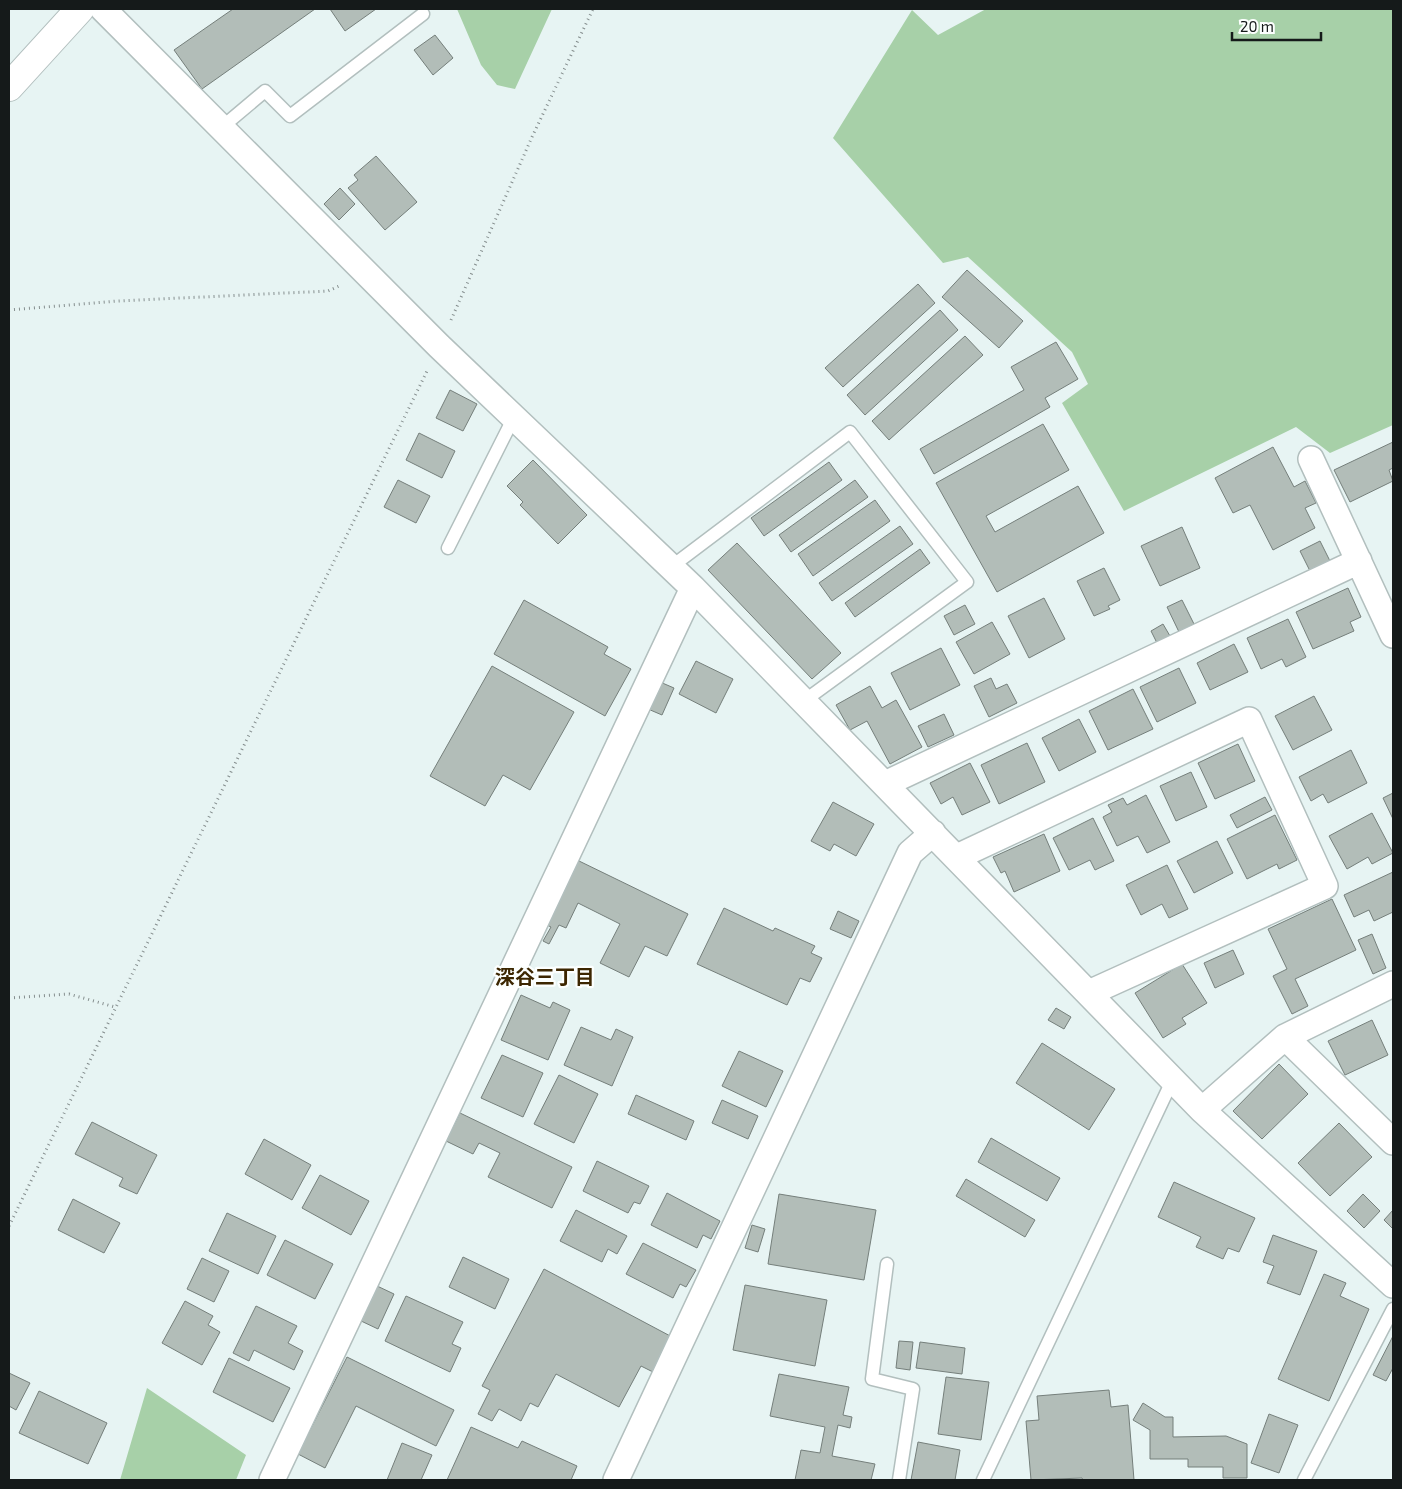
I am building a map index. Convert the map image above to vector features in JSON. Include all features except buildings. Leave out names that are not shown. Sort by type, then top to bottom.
[{"type":"street","points":[[9,87],[80,9]]},
{"type":"street","points":[[103,9],[439,346],[693,588],[1202,1110],[1393,1285]]},
{"type":"street","points":[[1311,459],[1393,635]]},
{"type":"street","points":[[885,784],[1359,561]]},
{"type":"street","points":[[272,1480],[693,588]]},
{"type":"street","points":[[957,857],[1249,720],[1325,886],[1089,993]]},
{"type":"street","points":[[616,1480],[910,853],[933,833]]},
{"type":"street","points":[[1202,1110],[1285,1037],[1393,984]]},
{"type":"street","points":[[1285,1037],[1393,1142]]},
{"type":"lane","points":[[221,128],[265,91],[290,116],[423,14]]},
{"type":"lane","points":[[448,548],[514,417]]},
{"type":"lane","points":[[671,567],[850,432],[967,582],[804,701]]},
{"type":"lane","points":[[983,1480],[1173,1079]]},
{"type":"lane","points":[[887,1264],[872,1379],[913,1389],[899,1480]]},
{"type":"lane","points":[[1304,1480],[1393,1308]]},
{"type":"path","points":[[9,1226],[439,346],[532,137],[593,9]]},
{"type":"path","points":[[9,310],[118,301],[328,290],[368,275]]},
{"type":"path","points":[[9,998],[69,994],[115,1007]]},
{"type":"green space","points":[[457,9],[552,9],[515,89],[497,85],[481,65]]},
{"type":"green space","points":[[986,9],[1393,9],[1393,425],[1330,453],[1296,427],[1124,511],[1062,403],[1088,384],[1072,352],[968,257],[943,263],[833,138],[912,10],[938,35]]},
{"type":"green space","points":[[147,1388],[246,1455],[236,1480],[120,1480]]},
{"type":"district","name":"深谷三丁目","points":[[545,976]]}]
